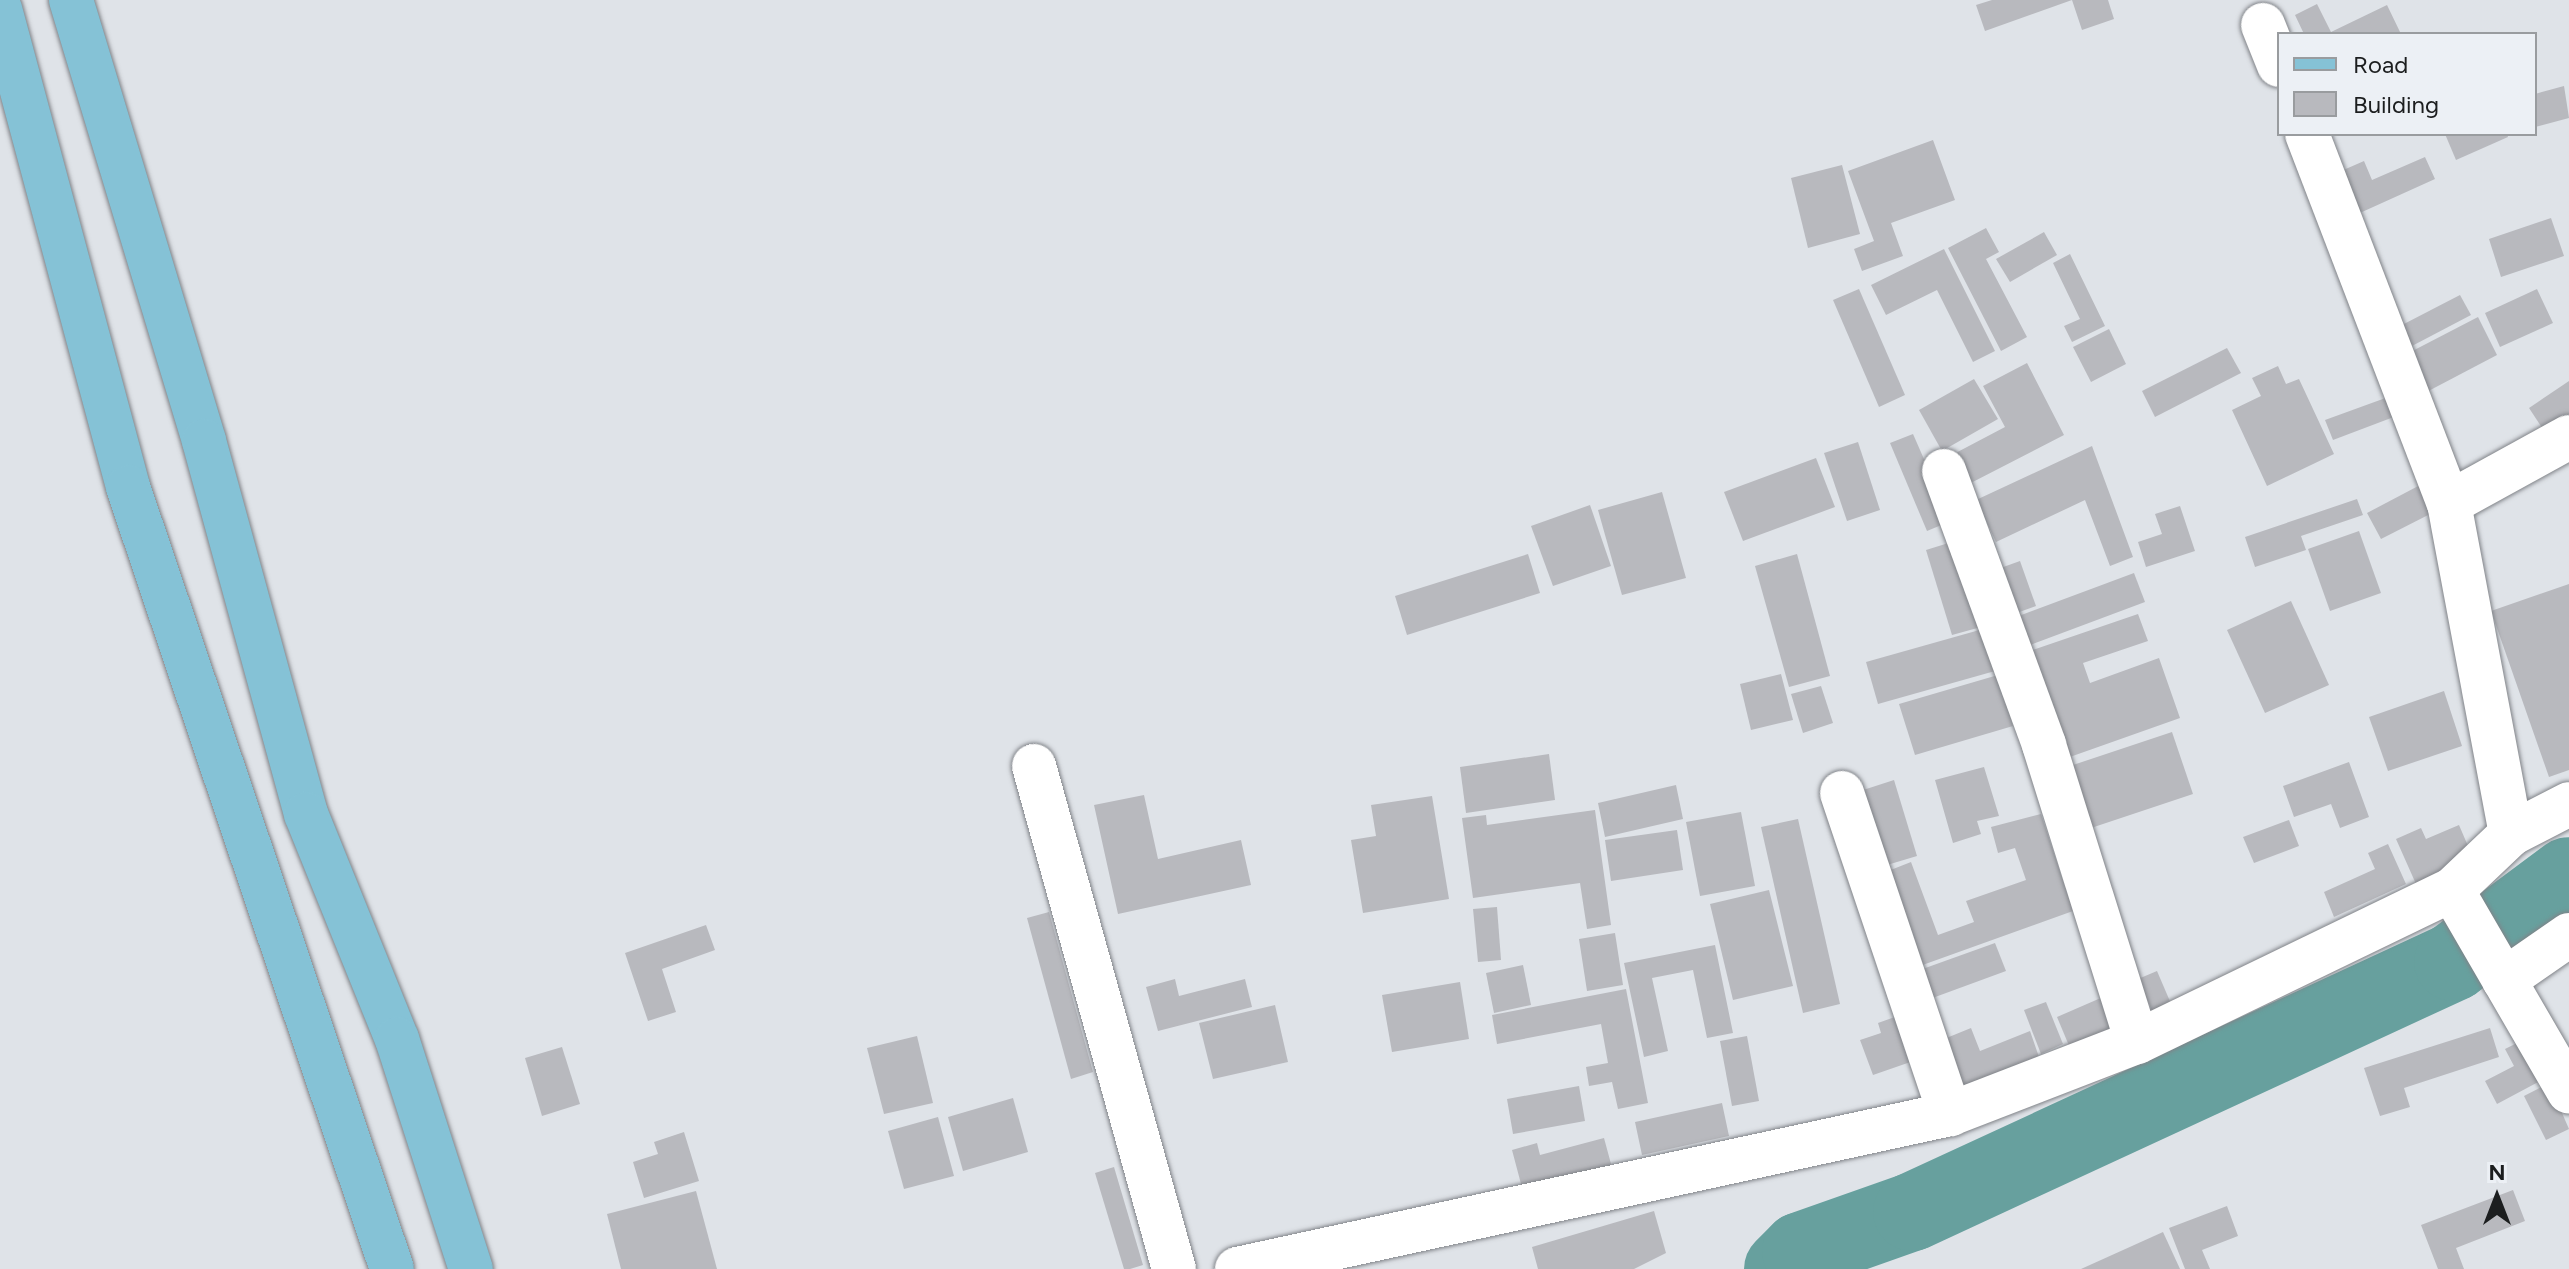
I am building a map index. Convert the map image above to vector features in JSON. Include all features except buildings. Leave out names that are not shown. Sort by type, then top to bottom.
[{"type":"main road","points":[[71,0],[204,441],[306,814],[397,1039],[471,1269]]},
{"type":"main road","points":[[0,9],[128,487],[392,1269]]},
{"type":"street","points":[[2263,25],[2277,60]]},
{"type":"street","points":[[2308,136],[2449,503],[2511,834]]},
{"type":"street","points":[[2449,503],[2569,437]]},
{"type":"street","points":[[1944,471],[2044,745],[2137,1042]]},
{"type":"street","points":[[1034,766],[1174,1269]]},
{"type":"street","points":[[1842,793],[1950,1114]]},
{"type":"street","points":[[1237,1269],[1950,1114],[2137,1042],[2459,903],[2511,834],[2569,804]]},
{"type":"street","points":[[2459,903],[2569,1092]]},
{"type":"street","points":[[2498,969],[2569,935]]},
{"type":"waterway","points":[[1783,1269],[1801,1251],[1912,1212],[2453,962],[2569,876]]}]
